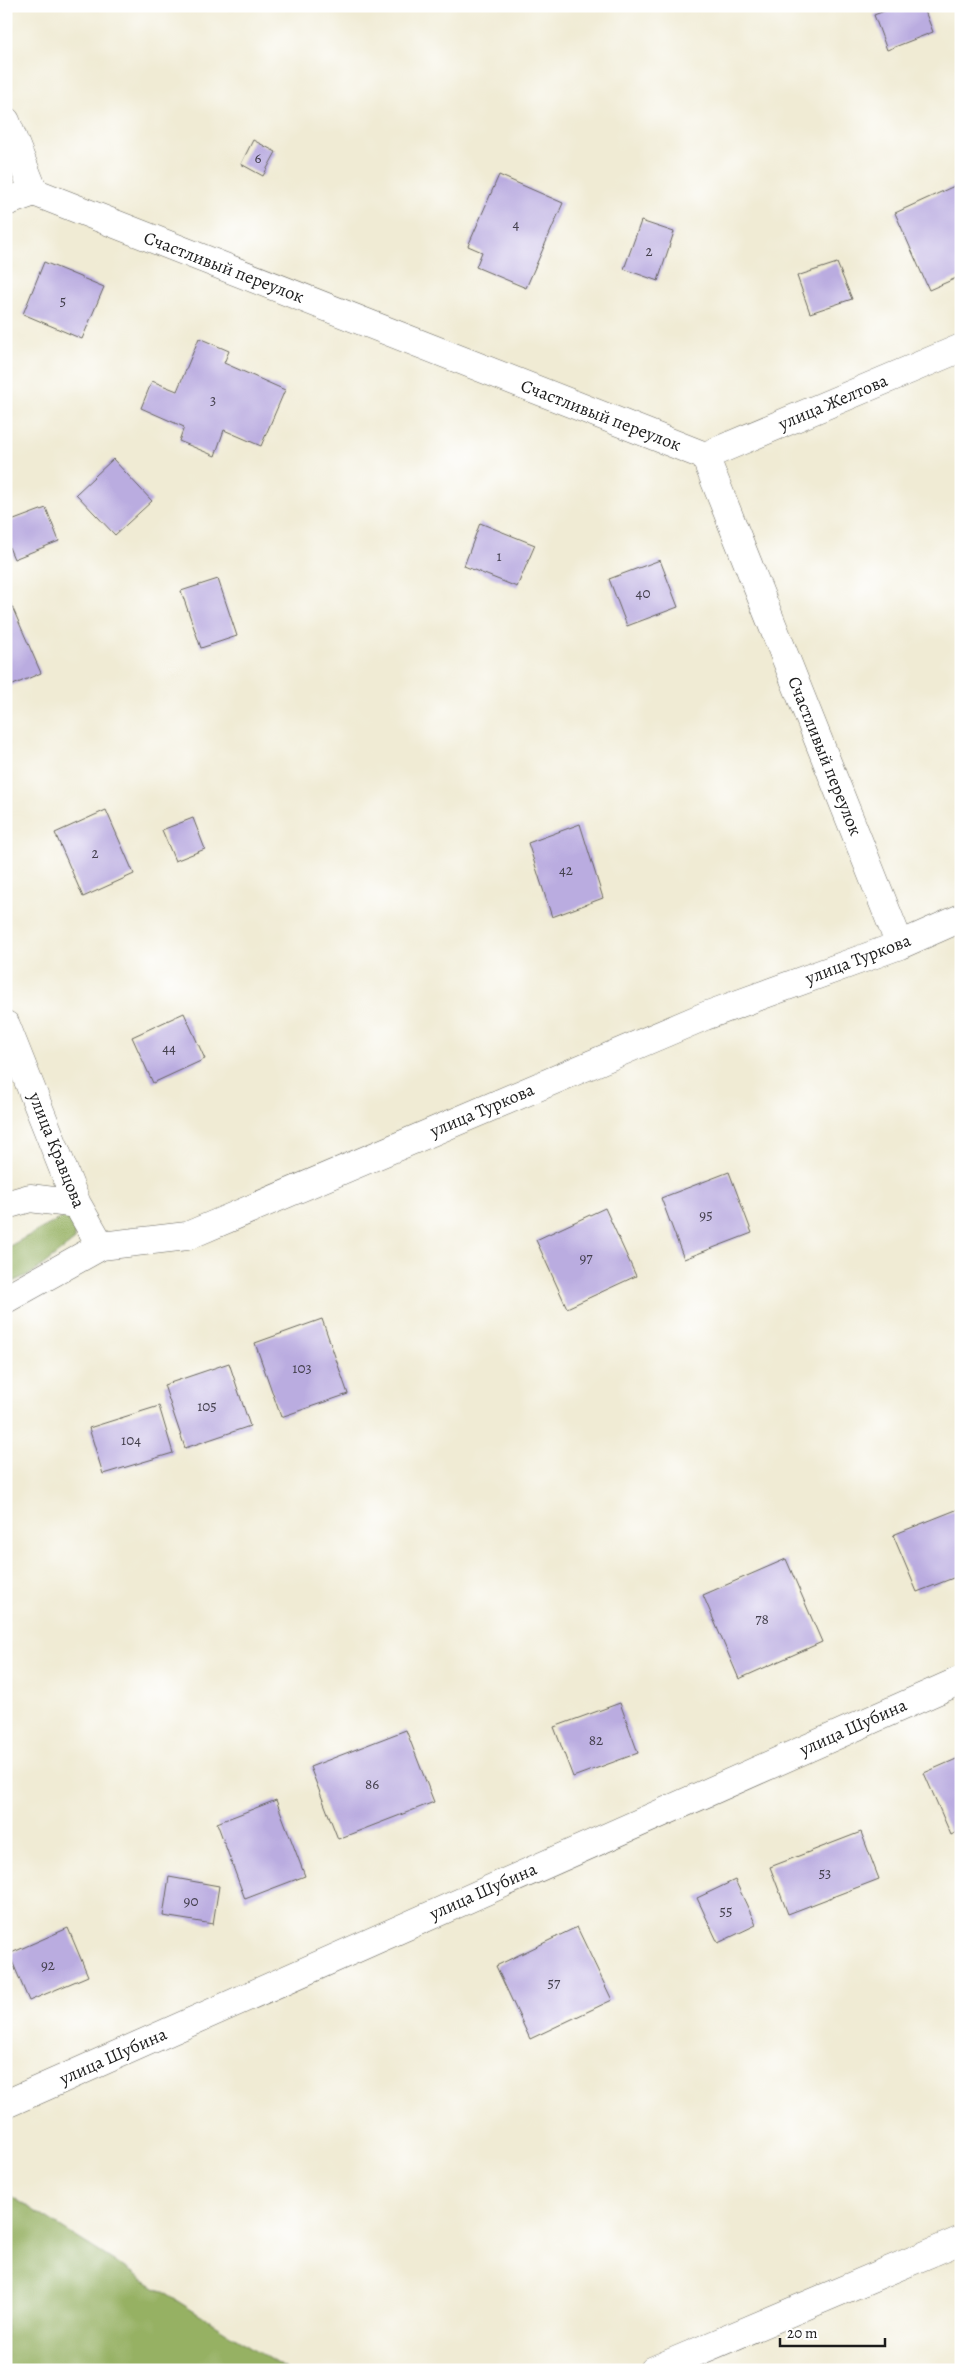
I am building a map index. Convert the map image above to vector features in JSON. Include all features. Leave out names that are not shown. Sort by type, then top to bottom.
[{"type":"street","points":[[6,121],[34,192],[6,202]]},
{"type":"street","name":"Счастливый переулок","points":[[34,192],[705,456],[900,945]]},
{"type":"street","name":"улица Желтова","points":[[705,456],[961,348]]},
{"type":"street","name":"улица Туркова","points":[[6,1299],[101,1246],[186,1236],[705,1016],[900,945],[961,918]]},
{"type":"street","name":"улица Кравцова","points":[[6,1025],[77,1204],[101,1246]]},
{"type":"street","points":[[6,1204],[30,1198],[77,1204]]},
{"type":"street","name":"улица Шубина","points":[[6,2104],[961,1680]]},
{"type":"street","points":[[654,2370],[961,2240]]},
{"type":"green space","points":[[74,1211],[75,1240],[34,1272],[6,1285],[6,1248]]},
{"type":"green space","points":[[6,2193],[287,2370],[6,2370]]},
{"type":"building","points":[[897,6],[923,6],[933,32],[887,50],[874,15]]},
{"type":"building","points":[[253,140],[276,152],[263,176],[241,164]]},
{"type":"building","points":[[499,175],[563,203],[526,288],[476,267],[482,252],[468,246]]},
{"type":"building","points":[[961,183],[961,276],[929,290],[895,213]]},
{"type":"building","points":[[641,221],[674,232],[658,281],[624,269]]},
{"type":"building","points":[[44,262],[104,287],[82,339],[23,314]]},
{"type":"building","points":[[837,263],[852,299],[810,313],[797,276]]},
{"type":"building","points":[[199,338],[229,351],[224,363],[285,390],[261,446],[224,430],[215,456],[179,441],[184,427],[141,408],[152,381],[177,391]]},
{"type":"building","points":[[113,459],[152,501],[115,535],[76,494]]},
{"type":"building","points":[[46,508],[59,541],[14,559],[6,540],[6,523]]},
{"type":"building","points":[[480,523],[535,545],[517,587],[464,566]]},
{"type":"building","points":[[660,560],[678,607],[627,626],[609,579]]},
{"type":"building","points":[[218,579],[237,636],[201,648],[181,591]]},
{"type":"building","points":[[10,602],[41,673],[6,688],[6,603]]},
{"type":"building","points":[[106,810],[134,874],[83,897],[55,833]]},
{"type":"building","points":[[193,818],[205,849],[175,861],[162,830]]},
{"type":"building","points":[[580,824],[603,898],[552,917],[528,843]]},
{"type":"building","points":[[184,1013],[205,1059],[153,1083],[132,1037]]},
{"type":"building","points":[[729,1172],[752,1233],[684,1259],[661,1198]]},
{"type":"building","points":[[605,1208],[636,1276],[567,1308],[536,1240]]},
{"type":"building","points":[[322,1319],[348,1394],[281,1417],[255,1343]]},
{"type":"building","points":[[229,1363],[250,1426],[185,1448],[164,1385]]},
{"type":"building","points":[[159,1406],[173,1453],[103,1474],[89,1428]]},
{"type":"building","points":[[961,1508],[961,1575],[917,1592],[893,1535]]},
{"type":"building","points":[[786,1559],[822,1642],[739,1679],[703,1595]]},
{"type":"building","points":[[620,1703],[638,1753],[573,1777],[554,1727]]},
{"type":"building","points":[[406,1730],[434,1802],[338,1839],[310,1767]]},
{"type":"building","points":[[961,1757],[961,1830],[951,1835],[924,1773]]},
{"type":"building","points":[[276,1800],[305,1876],[245,1899],[217,1823]]},
{"type":"building","points":[[861,1832],[879,1879],[788,1914],[770,1867]]},
{"type":"building","points":[[169,1877],[219,1886],[213,1924],[163,1916]]},
{"type":"building","points":[[735,1880],[756,1925],[718,1943],[697,1898]]},
{"type":"building","points":[[577,1927],[612,2000],[530,2039],[496,1966]]},
{"type":"building","points":[[68,1928],[88,1976],[29,2001],[9,1954]]}]
